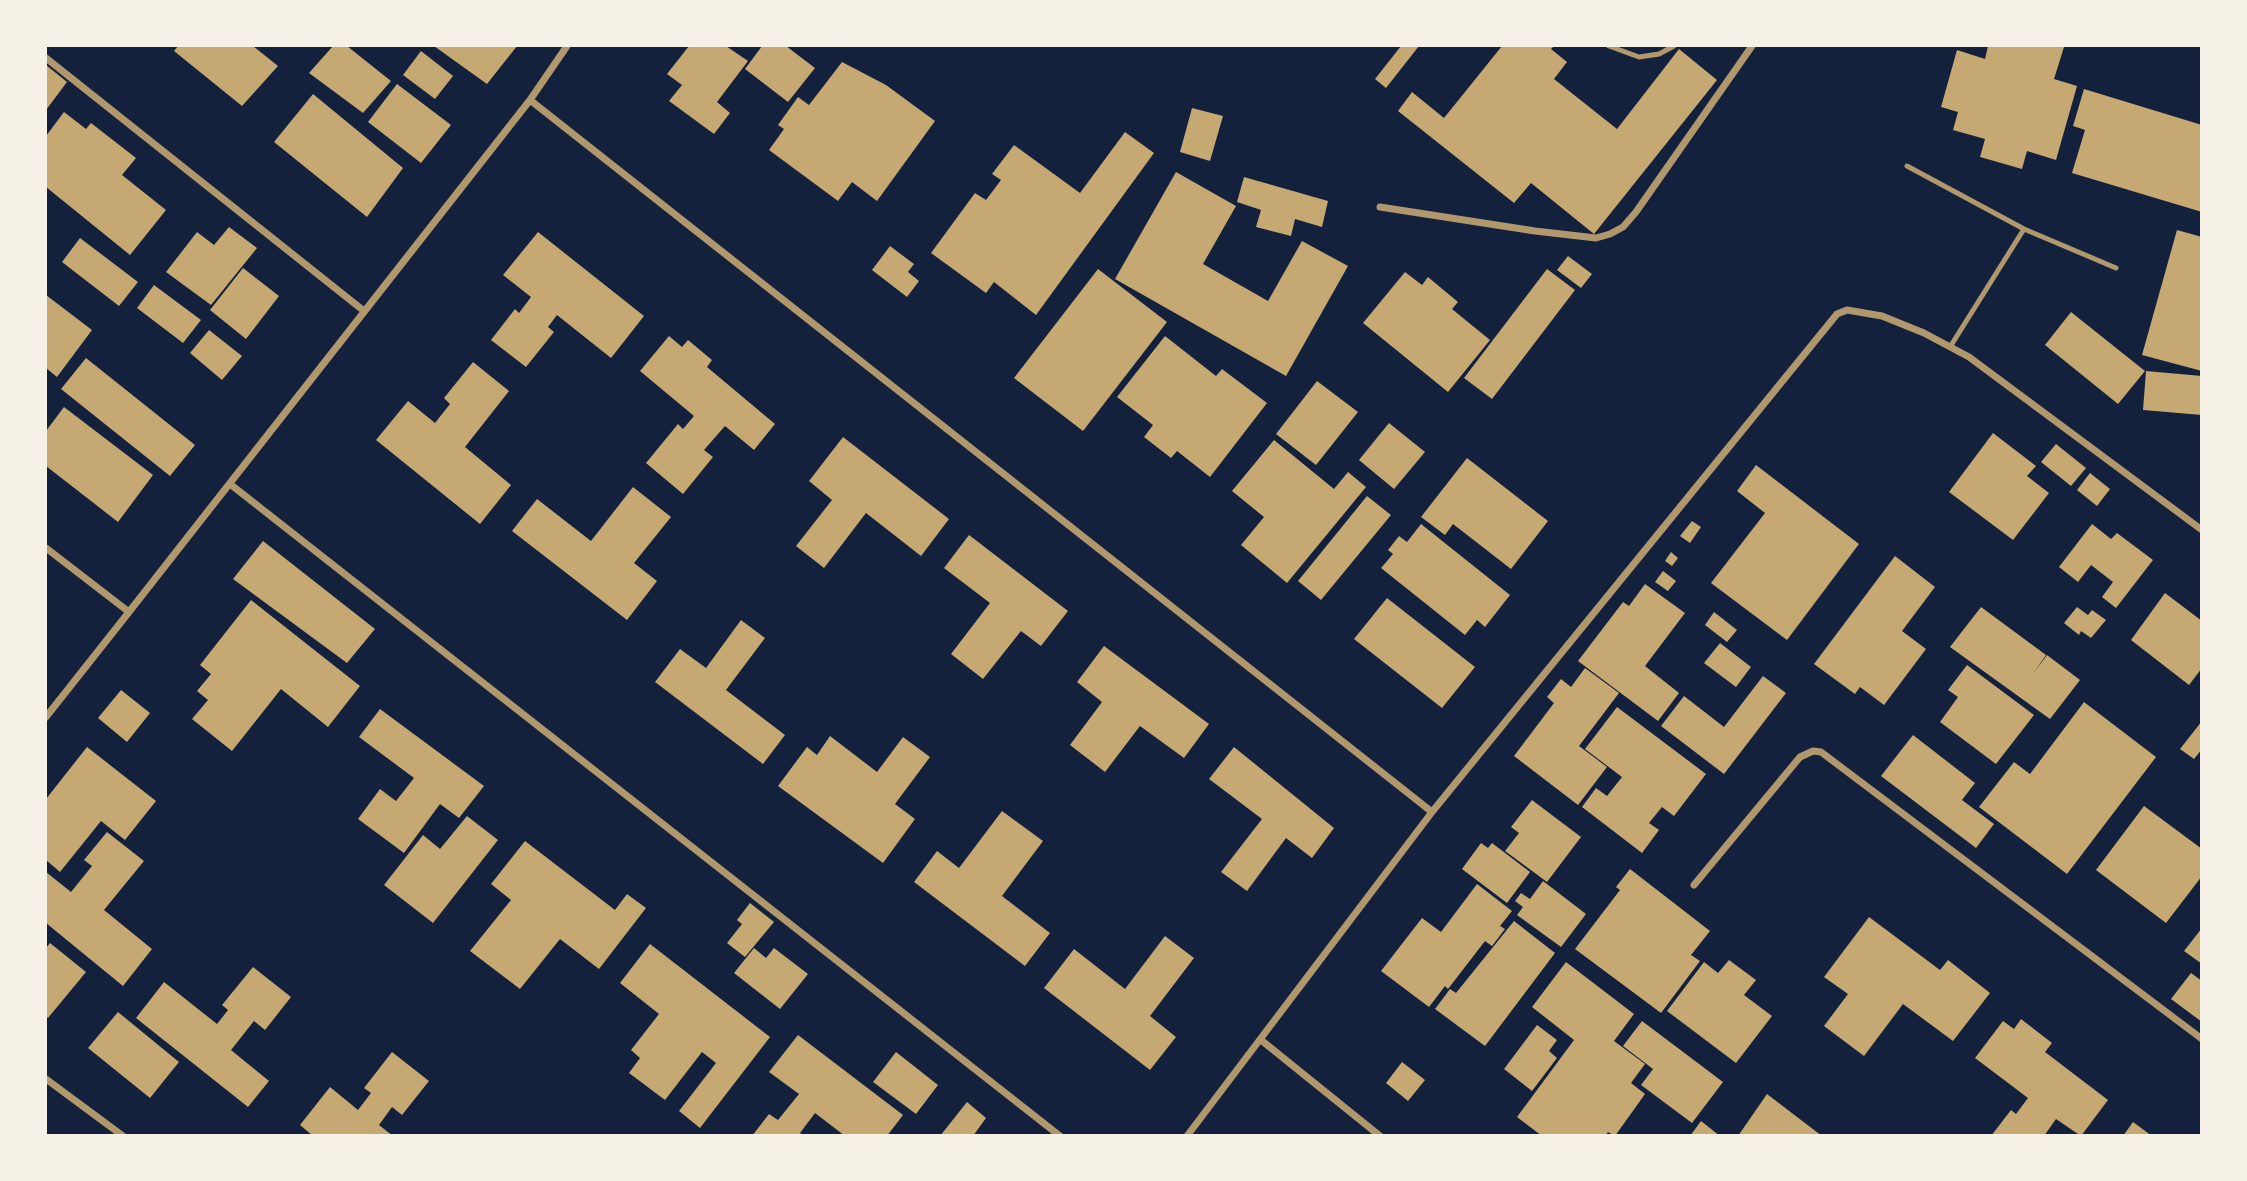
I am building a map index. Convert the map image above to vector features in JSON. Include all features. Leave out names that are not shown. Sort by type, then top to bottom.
[{"type":"street","points":[[46,717],[530,100],[567,46]]},
{"type":"street","points":[[1380,207],[1535,231],[1596,238],[1609,234],[1623,227],[1636,212],[1752,46]]},
{"type":"street","points":[[46,58],[364,312]]},
{"type":"street","points":[[530,100],[1432,812]]},
{"type":"street","points":[[1187,1136],[1432,812],[1837,314],[1847,310],[1882,316],[1969,357],[2202,530]]},
{"type":"street","points":[[230,484],[1060,1136]]},
{"type":"street","points":[[46,548],[128,612]]},
{"type":"street","points":[[1694,885],[1800,757],[1813,751],[1821,752],[2202,1039]]},
{"type":"street","points":[[1261,1040],[1380,1136]]},
{"type":"street","points":[[46,1079],[123,1136]]},
{"type":"lane","points":[[1609,46],[1639,57],[1660,54],[1674,46]]},
{"type":"lane","points":[[1907,166],[2024,229],[2116,268]]},
{"type":"lane","points":[[1950,347],[2024,229]]},
{"type":"building","points":[[178,46],[253,46],[278,66],[242,106],[174,51]]},
{"type":"building","points":[[333,46],[347,46],[391,81],[363,113],[309,73]]},
{"type":"building","points":[[434,46],[517,46],[487,84]]},
{"type":"building","points":[[689,46],[726,46],[748,61],[717,102],[730,113],[714,134],[669,101],[682,85],[667,74]]},
{"type":"building","points":[[762,46],[786,46],[815,68],[788,102],[745,69]]},
{"type":"building","points":[[1401,46],[1419,46],[1386,88],[1375,79]]},
{"type":"building","points":[[1502,46],[1554,46],[1551,49],[1567,62],[1554,79],[1617,129],[1679,49],[1717,80],[1594,234],[1531,183],[1514,203],[1398,111],[1412,92],[1444,118]]},
{"type":"building","points":[[1988,46],[2064,47],[2054,79],[2077,86],[2056,160],[2027,151],[2022,169],[1980,157],[1985,139],[1953,130],[1958,112],[1941,107],[1957,50],[1985,59]]},
{"type":"building","points":[[421,51],[453,76],[435,99],[403,75]]},
{"type":"building","points":[[842,62],[886,85],[935,121],[877,201],[852,182],[838,201],[769,150],[784,129],[778,125],[798,97],[809,105]]},
{"type":"building","points":[[46,65],[67,82],[46,110]]},
{"type":"building","points":[[397,84],[451,125],[421,163],[368,122]]},
{"type":"building","points":[[2084,89],[2202,125],[2202,212],[2072,173],[2085,130],[2073,126]]},
{"type":"building","points":[[313,94],[403,168],[367,217],[274,142]]},
{"type":"building","points":[[1192,108],[1223,116],[1210,161],[1180,152]]},
{"type":"building","points":[[64,112],[86,129],[91,123],[136,158],[122,175],[166,210],[130,255],[46,187],[46,136]]},
{"type":"building","points":[[1125,132],[1154,153],[1036,315],[994,282],[986,293],[931,253],[975,193],[986,200],[1001,180],[992,174],[1014,145],[1080,193]]},
{"type":"building","points":[[1176,172],[1236,206],[1203,264],[1268,301],[1302,241],[1348,266],[1286,376],[1115,279]]},
{"type":"building","points":[[1244,177],[1328,201],[1322,227],[1295,219],[1291,236],[1256,227],[1261,210],[1237,202]]},
{"type":"building","points":[[229,227],[257,248],[211,305],[166,272],[197,232],[214,245]]},
{"type":"building","points":[[2177,230],[2202,237],[2202,371],[2142,355]]},
{"type":"building","points":[[538,232],[644,316],[611,358],[557,315],[548,327],[554,332],[526,367],[491,340],[515,309],[519,313],[531,297],[503,275]]},
{"type":"building","points":[[80,238],[138,282],[119,306],[62,262]]},
{"type":"building","points":[[890,246],[914,264],[908,272],[919,281],[907,297],[872,270]]},
{"type":"building","points":[[1568,256],[1592,274],[1581,288],[1557,270]]},
{"type":"building","points":[[243,268],[279,296],[246,339],[210,310]]},
{"type":"building","points":[[1098,269],[1167,322],[1083,431],[1014,378]]},
{"type":"building","points":[[1547,269],[1575,290],[1492,399],[1464,378]]},
{"type":"building","points":[[1405,272],[1422,285],[1428,277],[1458,302],[1452,309],[1490,340],[1448,392],[1363,323]]},
{"type":"building","points":[[154,285],[201,320],[183,343],[137,308]]},
{"type":"building","points":[[46,295],[92,330],[57,377],[46,368]]},
{"type":"building","points":[[2071,312],[2145,371],[2118,404],[2045,345]]},
{"type":"building","points":[[209,330],[242,356],[222,380],[190,353]]},
{"type":"building","points":[[669,336],[682,347],[688,340],[712,360],[707,367],[775,424],[754,450],[725,426],[704,450],[713,457],[683,494],[646,463],[678,424],[683,429],[694,416],[640,371]]},
{"type":"building","points":[[1165,336],[1216,376],[1222,369],[1267,403],[1210,477],[1177,451],[1171,458],[1144,437],[1153,425],[1117,397]]},
{"type":"building","points":[[86,358],[195,445],[170,476],[61,389]]},
{"type":"building","points":[[473,362],[509,391],[465,447],[511,485],[480,524],[376,440],[408,401],[435,423],[450,404],[444,398]]},
{"type":"building","points":[[2146,371],[2202,376],[2202,415],[2143,410]]},
{"type":"building","points":[[1317,381],[1358,412],[1316,465],[1276,434]]},
{"type":"building","points":[[64,407],[153,475],[118,522],[46,466],[46,431]]},
{"type":"building","points":[[1389,423],[1425,452],[1394,489],[1359,460]]},
{"type":"building","points":[[1993,433],[2036,466],[2027,476],[2049,493],[2013,540],[1949,492]]},
{"type":"building","points":[[843,437],[949,519],[921,556],[866,513],[824,568],[796,546],[832,500],[809,481]]},
{"type":"building","points":[[1274,440],[1334,489],[1348,472],[1366,487],[1287,583],[1241,545],[1264,517],[1232,491]]},
{"type":"building","points":[[2056,444],[2086,468],[2071,486],[2041,462]]},
{"type":"building","points":[[1467,458],[1548,521],[1511,569],[1453,524],[1445,535],[1421,517]]},
{"type":"building","points":[[1756,465],[1859,544],[1787,640],[1711,583],[1765,513],[1737,491]]},
{"type":"building","points":[[2090,473],[2110,489],[2097,506],[2077,490]]},
{"type":"building","points":[[633,487],[671,517],[634,563],[657,581],[627,620],[512,531],[537,499],[591,541]]},
{"type":"building","points":[[1367,496],[1391,515],[1321,600],[1298,581]]},
{"type":"building","points":[[1692,521],[1701,527],[1690,543],[1680,536]]},
{"type":"building","points":[[1421,524],[1510,595],[1485,627],[1477,620],[1465,635],[1381,568],[1393,554],[1388,550],[1399,536],[1407,542]]},
{"type":"building","points":[[2092,524],[2111,539],[2117,533],[2153,560],[2116,608],[2102,597],[2113,582],[2091,565],[2078,582],[2059,567]]},
{"type":"building","points":[[969,535],[1068,611],[1041,646],[1021,631],[983,679],[951,654],[990,603],[944,568]]},
{"type":"building","points":[[263,541],[375,629],[347,663],[233,579]]},
{"type":"building","points":[[1671,552],[1678,558],[1672,566],[1665,561]]},
{"type":"building","points":[[1895,556],[1935,587],[1902,631],[1926,649],[1884,705],[1860,687],[1855,694],[1814,664]]},
{"type":"building","points":[[1663,571],[1676,581],[1668,591],[1655,582]]},
{"type":"building","points":[[1645,584],[1685,613],[1645,666],[1679,693],[1658,721],[1578,661],[1623,602],[1629,606]]},
{"type":"building","points":[[2165,593],[2202,621],[2202,668],[2189,685],[2131,640]]},
{"type":"building","points":[[1387,598],[1475,667],[1442,708],[1354,639]]},
{"type":"building","points":[[251,600],[360,686],[328,727],[281,689],[232,751],[192,719],[208,700],[197,691],[211,674],[200,665]]},
{"type":"building","points":[[1981,607],[2046,655],[2033,674],[2047,655],[2080,680],[2050,719],[1950,647]]},
{"type":"building","points":[[2077,607],[2088,615],[2092,610],[2106,620],[2091,638],[2081,631],[2079,635],[2064,623]]},
{"type":"building","points":[[1714,612],[1737,630],[1727,642],[1705,625]]},
{"type":"building","points":[[741,620],[765,638],[726,690],[785,735],[763,764],[655,682],[680,649],[706,668]]},
{"type":"building","points":[[1720,643],[1751,667],[1736,687],[1704,663]]},
{"type":"building","points":[[1104,646],[1209,724],[1184,758],[1140,726],[1105,772],[1070,745],[1102,702],[1077,682]]},
{"type":"building","points":[[1967,665],[2034,715],[1996,764],[1940,722],[1958,697],[1948,690]]},
{"type":"building","points":[[1585,668],[1619,693],[1579,746],[1607,767],[1578,805],[1514,756],[1554,703],[1547,697],[1561,679],[1571,687]]},
{"type":"building","points":[[1763,676],[1786,693],[1724,774],[1661,726],[1684,696],[1724,727]]},
{"type":"building","points":[[121,690],[150,713],[127,742],[98,718]]},
{"type":"building","points":[[2084,702],[2156,757],[2067,874],[1979,807],[2014,762],[2030,774]]},
{"type":"building","points":[[1617,707],[1706,774],[1674,816],[1662,807],[1649,823],[1659,830],[1642,853],[1582,807],[1596,788],[1607,796],[1622,777],[1585,749]]},
{"type":"building","points":[[380,709],[484,786],[459,818],[440,804],[404,853],[358,819],[380,789],[396,801],[414,778],[359,737]]},
{"type":"building","points":[[2202,721],[2202,749],[2194,759],[2180,749]]},
{"type":"building","points":[[1913,735],[1975,783],[1962,800],[1994,824],[1976,848],[1881,776]]},
{"type":"building","points":[[830,736],[877,772],[903,737],[930,757],[895,804],[915,819],[883,863],[778,786],[807,747],[817,755]]},
{"type":"building","points":[[87,747],[156,801],[125,840],[101,821],[60,872],[46,860],[46,799]]},
{"type":"building","points":[[1234,747],[1334,828],[1312,858],[1286,838],[1247,891],[1221,872],[1262,819],[1209,779]]},
{"type":"building","points":[[1532,800],[1581,837],[1547,882],[1505,851],[1519,833],[1511,827]]},
{"type":"building","points":[[2144,806],[2202,849],[2202,876],[2166,923],[2096,870]]},
{"type":"building","points":[[1002,811],[1043,841],[1002,896],[1050,933],[1025,966],[914,882],[937,851],[959,868]]},
{"type":"building","points":[[467,816],[498,840],[433,923],[384,885],[423,835],[440,849]]},
{"type":"building","points":[[107,832],[144,861],[104,910],[152,949],[123,986],[46,923],[46,872],[71,892],[92,866],[84,860]]},
{"type":"building","points":[[525,841],[615,910],[627,894],[646,908],[599,969],[560,939],[520,989],[470,951],[511,900],[491,884]]},
{"type":"building","points":[[1481,843],[1488,848],[1492,843],[1530,872],[1507,903],[1462,869]]},
{"type":"building","points":[[1630,869],[1710,931],[1691,955],[1700,961],[1661,1013],[1575,949],[1620,890],[1616,887]]},
{"type":"building","points":[[1543,881],[1586,914],[1561,947],[1517,915],[1523,907],[1515,901],[1521,893],[1530,899]]},
{"type":"building","points":[[1477,884],[1512,911],[1500,926],[1505,929],[1492,946],[1485,941],[1448,989],[1445,986],[1429,1007],[1381,971],[1422,918],[1441,932]]},
{"type":"building","points":[[750,903],[774,922],[745,957],[727,943],[742,924],[737,920]]},
{"type":"building","points":[[1869,917],[1940,970],[1948,960],[1990,993],[1953,1041],[1903,1004],[1864,1056],[1824,1026],[1848,994],[1824,977]]},
{"type":"building","points":[[1514,921],[1555,953],[1485,1046],[1435,1009],[1450,989],[1456,993]]},
{"type":"building","points":[[2202,928],[2202,964],[2184,951]]},
{"type":"building","points":[[1165,936],[1194,958],[1150,1016],[1176,1037],[1150,1070],[1044,988],[1074,949],[1125,989]]},
{"type":"building","points":[[50,943],[86,972],[48,1018],[46,948]]},
{"type":"building","points":[[650,944],[770,1037],[700,1128],[679,1111],[716,1063],[702,1052],[665,1100],[629,1073],[640,1058],[631,1050],[659,1014],[620,983]]},
{"type":"building","points":[[754,948],[766,958],[774,948],[808,974],[780,1009],[734,973]]},
{"type":"building","points":[[1729,960],[1756,980],[1744,995],[1772,1016],[1736,1063],[1667,1011],[1704,962],[1718,973]]},
{"type":"building","points":[[1566,962],[1634,1014],[1614,1041],[1645,1064],[1631,1083],[1645,1094],[1615,1136],[1608,1132],[1605,1136],[1542,1136],[1517,1117],[1574,1040],[1532,1007]]},
{"type":"building","points":[[253,967],[291,997],[265,1030],[254,1021],[231,1050],[269,1081],[248,1107],[136,1018],[164,982],[217,1024],[228,1010],[222,1005]]},
{"type":"building","points":[[2191,973],[2202,981],[2202,1022],[2171,999]]},
{"type":"building","points":[[118,1012],[179,1062],[150,1098],[88,1048]]},
{"type":"building","points":[[2021,1019],[2052,1043],[2045,1052],[2108,1100],[2081,1136],[2056,1119],[2044,1136],[1991,1136],[2011,1110],[2016,1114],[2028,1098],[1975,1058],[2003,1021],[2014,1029]]},
{"type":"building","points":[[1642,1021],[1723,1082],[1692,1123],[1641,1085],[1653,1069],[1623,1046]]},
{"type":"building","points":[[1537,1025],[1557,1040],[1549,1051],[1557,1058],[1532,1091],[1504,1069]]},
{"type":"building","points":[[798,1035],[903,1115],[887,1136],[845,1136],[815,1113],[800,1133],[804,1136],[752,1136],[769,1114],[778,1120],[799,1094],[769,1072]]},
{"type":"building","points":[[392,1052],[429,1081],[402,1115],[392,1107],[379,1125],[393,1136],[313,1136],[300,1125],[330,1087],[358,1110],[371,1093],[364,1088]]},
{"type":"building","points":[[896,1052],[938,1085],[916,1114],[873,1082]]},
{"type":"building","points":[[1402,1062],[1425,1080],[1408,1101],[1386,1083]]},
{"type":"building","points":[[1767,1094],[1822,1136],[1738,1136]]},
{"type":"building","points":[[967,1102],[986,1118],[973,1136],[940,1136]]},
{"type":"building","points":[[1701,1121],[1720,1136],[1690,1136]]},
{"type":"building","points":[[2133,1122],[2152,1136],[2123,1136]]}]
